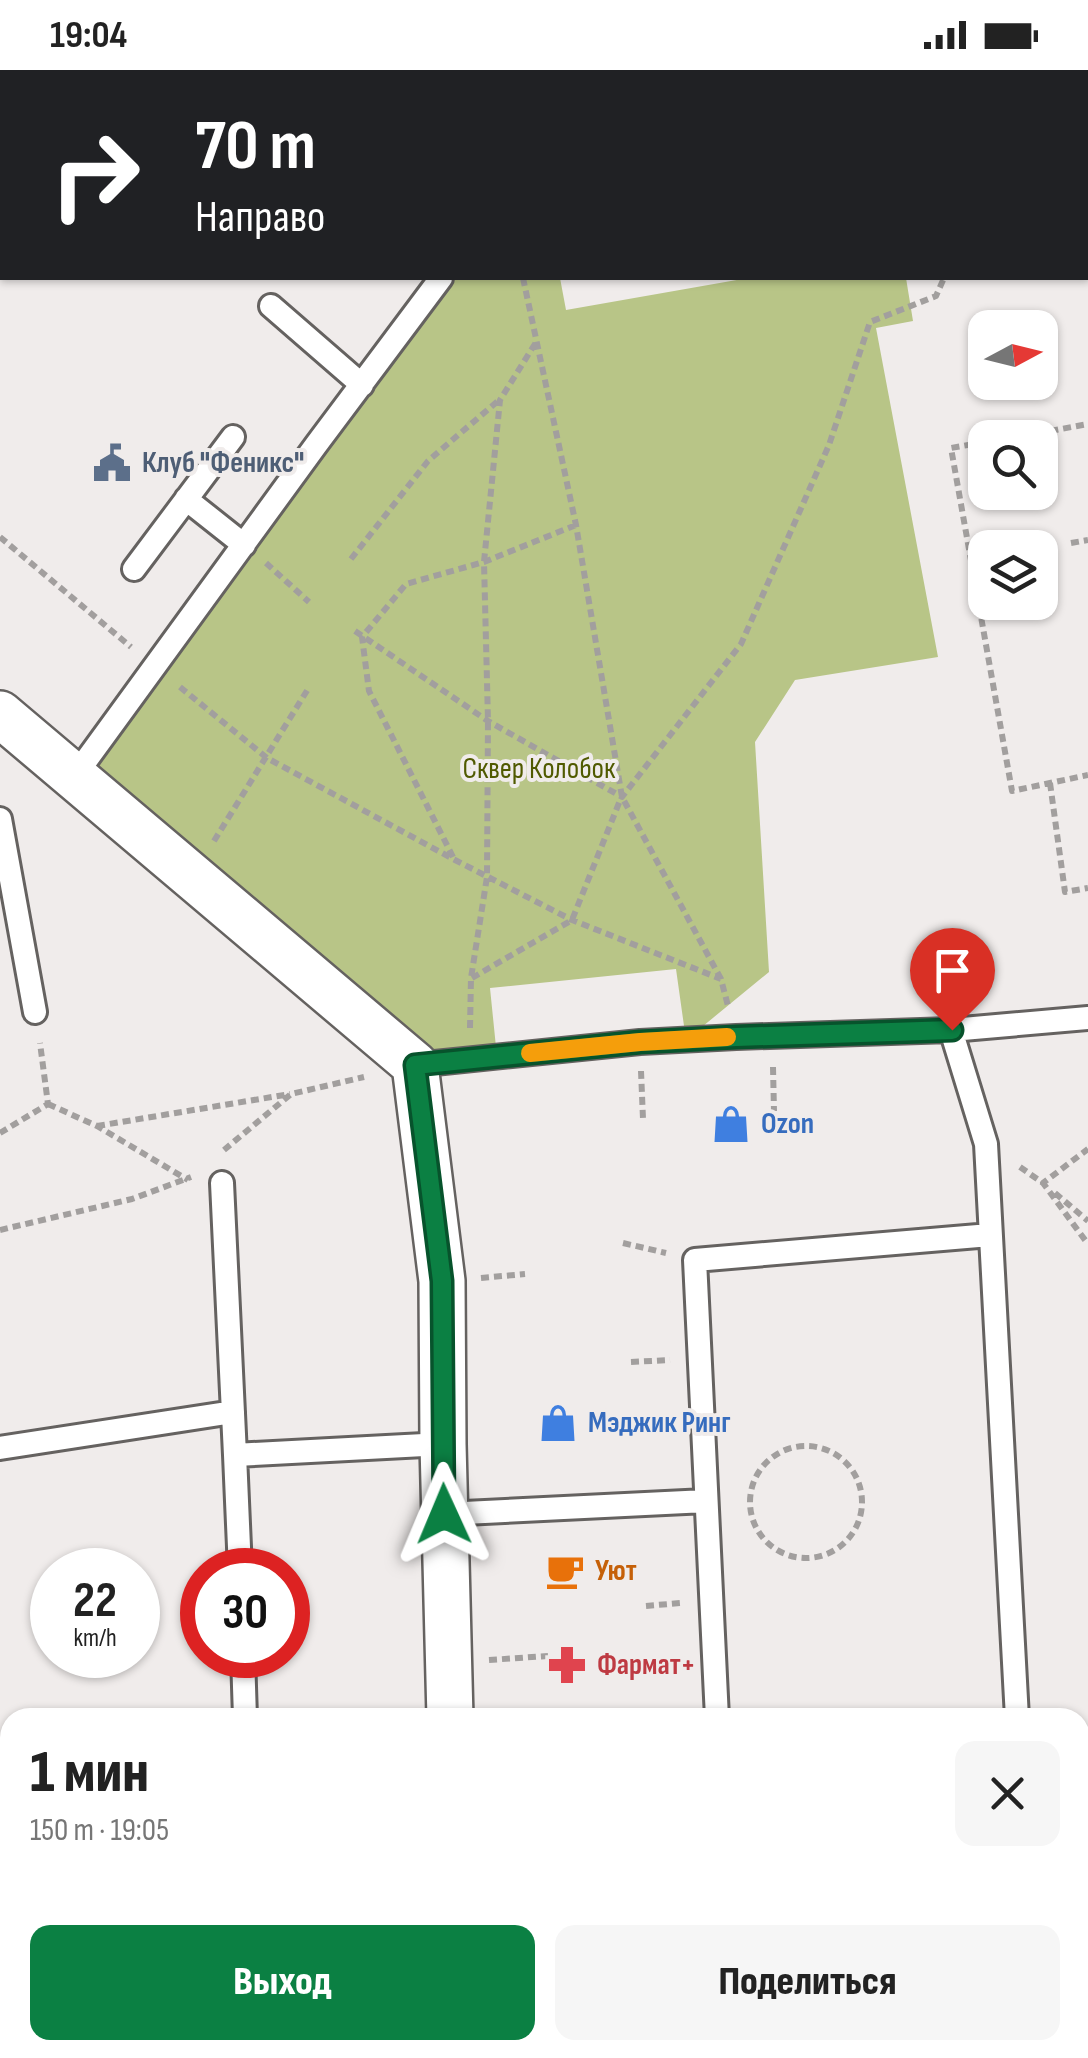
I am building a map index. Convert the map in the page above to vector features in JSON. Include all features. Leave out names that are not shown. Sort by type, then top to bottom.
[{"type":"street","points":[[0,714],[415,1065],[442,1281],[449,1708]]},
{"type":"lane","points":[[74,777],[440,280]]},
{"type":"lane","points":[[272,306],[362,384]]},
{"type":"lane","points":[[134,569],[233,436]]},
{"type":"lane","points":[[186,499],[244,545]]},
{"type":"lane","points":[[0,819],[36,1012]]},
{"type":"lane","points":[[415,1065],[640,1042],[952,1030],[1088,1018]]},
{"type":"lane","points":[[952,1030],[986,1144],[1016,1708]]},
{"type":"lane","points":[[222,1183],[239,1548]]},
{"type":"lane","points":[[716,1708],[695,1260],[990,1235]]},
{"type":"lane","points":[[0,1448],[233,1412]]},
{"type":"lane","points":[[234,1455],[443,1444]]},
{"type":"lane","points":[[444,1514],[706,1501]]},
{"type":"lane","points":[[244,1678],[246,1708]]},
{"type":"path","points":[[524,280],[576,526],[622,797],[721,979],[736,1037]]},
{"type":"path","points":[[471,978],[572,920],[622,797],[741,644],[828,445],[870,322],[936,296],[943,280]]},
{"type":"path","points":[[351,559],[428,461],[500,400],[538,340]]},
{"type":"path","points":[[472,1059],[471,978],[487,877],[484,562],[500,400]]},
{"type":"path","points":[[1058,430],[1088,424]]},
{"type":"path","points":[[968,445],[951,448],[1012,790],[1088,776]]},
{"type":"path","points":[[454,860],[369,690],[362,637],[406,584],[484,562],[576,526]]},
{"type":"path","points":[[0,537],[267,758],[572,920],[721,979]]},
{"type":"path","points":[[1071,543],[1088,540]]},
{"type":"path","points":[[244,545],[309,602]]},
{"type":"path","points":[[355,631],[488,721],[622,797]]},
{"type":"path","points":[[206,855],[308,689]]},
{"type":"path","points":[[1050,783],[1065,892],[1088,888]]},
{"type":"path","points":[[36,1012],[48,1104]]},
{"type":"path","points":[[772,1036],[774,1111]]},
{"type":"path","points":[[640,1042],[644,1120]]},
{"type":"path","points":[[97,1126],[291,1094]]},
{"type":"path","points":[[48,1104],[97,1126],[187,1180],[222,1183]]},
{"type":"path","points":[[0,1133],[48,1104]]},
{"type":"path","points":[[986,1144],[1043,1183],[1088,1221]]},
{"type":"path","points":[[1043,1183],[1088,1149]]},
{"type":"path","points":[[1043,1183],[1088,1244]]},
{"type":"path","points":[[623,1243],[695,1260]]},
{"type":"path","points":[[797,1447],[816,1447],[834,1454],[849,1466],[859,1482],[860,1520],[852,1536],[824,1556],[806,1559],[773,1548],[752,1519],[754,1482],[764,1466],[778,1454],[797,1447]]},
{"type":"path","points":[[447,1662],[548,1656]]},
{"type":"green space","name":"Сквер Колобок","points":[[440,280],[560,280],[566,310],[737,280],[906,280],[913,321],[876,328],[938,657],[795,680],[755,742],[769,972],[686,1040],[676,969],[490,988],[497,1057],[415,1065],[74,777]]},
{"type":"slow traffic","points":[[530,1053],[727,1037]]},
{"type":"place","name":"Клуб \"Феникс\"","points":[[112,463]]},
{"type":"place","name":"Ozon","points":[[731,1124]]},
{"type":"place","name":"Мэджик Ринг","points":[[558,1423]]},
{"type":"place","name":"Уют","points":[[565,1571]]},
{"type":"place","name":"Фармат+","points":[[567,1665]]},
{"type":"route","points":[[444,1514],[442,1281],[415,1065],[640,1042],[952,1030]]}]
